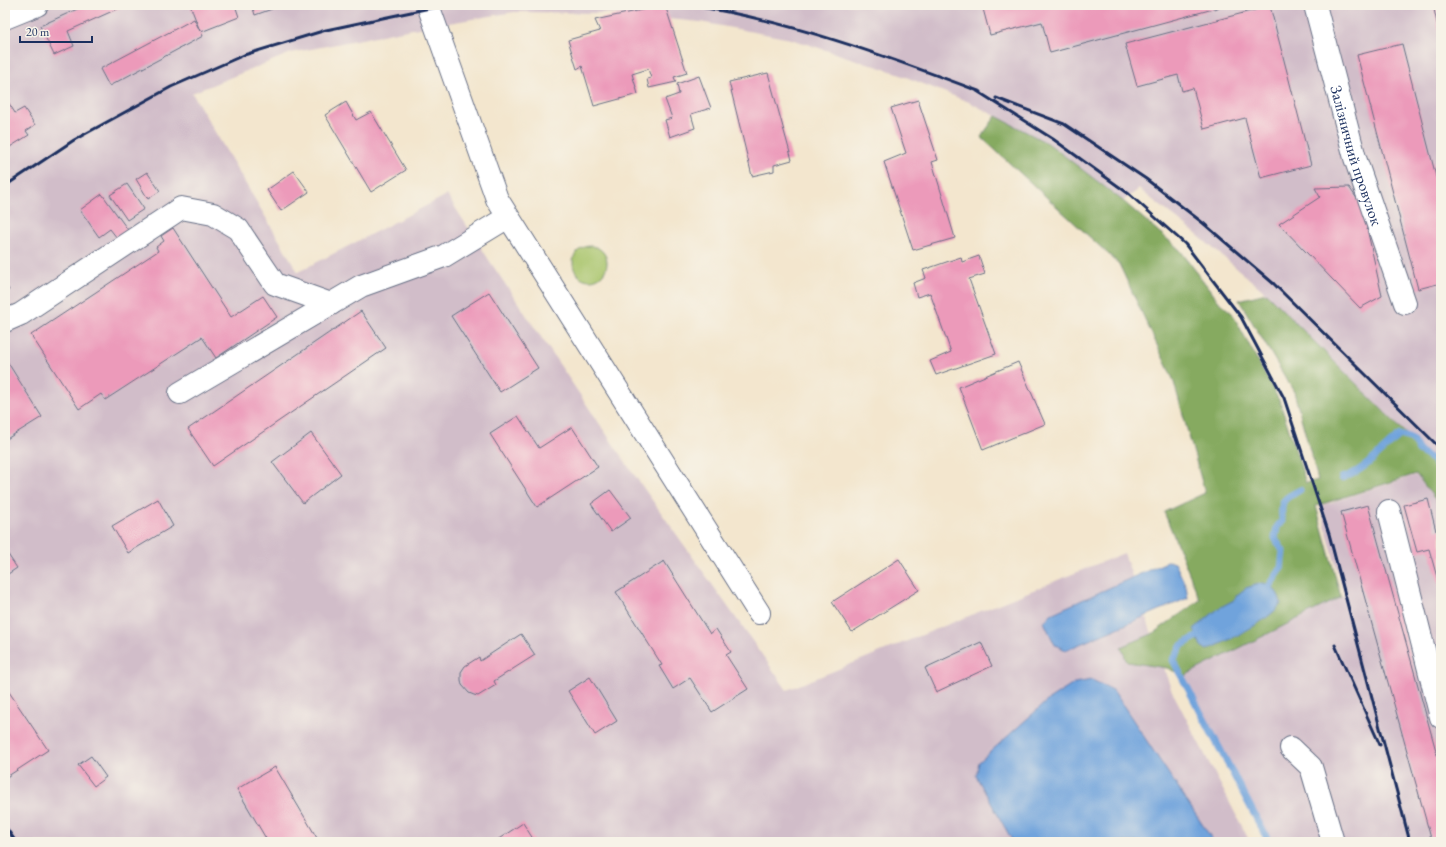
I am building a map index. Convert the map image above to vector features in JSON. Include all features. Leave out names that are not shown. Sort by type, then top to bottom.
[{"type":"street","points":[[5,18],[37,5]]},
{"type":"street","points":[[428,5],[497,199],[759,613]]},
{"type":"street","name":"Залізничний провулок","points":[[1315,5],[1355,158],[1405,303]]},
{"type":"street","points":[[5,321],[21,314],[181,208],[213,214],[238,229],[275,284],[330,304]]},
{"type":"street","points":[[180,393],[361,286],[444,256],[508,217]]},
{"type":"street","points":[[1389,511],[1441,717]]},
{"type":"street","points":[[1291,748],[1311,767],[1333,842]]},
{"type":"shaded area","points":[[5,5],[1441,5],[1441,468],[1266,293],[1195,233],[1139,189],[1123,201],[1049,144],[969,102],[888,70],[791,39],[700,22],[604,13],[514,12],[407,30],[291,53],[192,93],[298,272],[447,195],[628,466],[787,690],[1124,553],[1171,689],[1250,842],[5,842]]},
{"type":"shaded area","points":[[1416,475],[1441,508],[1441,842],[1271,842],[1184,676],[1344,596],[1320,506]]},
{"type":"green space","points":[[996,116],[1049,144],[1123,201],[1180,250],[1220,303],[1232,313],[1280,402],[1306,483],[1318,480],[1294,392],[1239,300],[1266,293],[1441,469],[1441,507],[1416,474],[1316,506],[1341,597],[1184,676],[1167,668],[1127,662],[1121,647],[1152,634],[1200,600],[1164,512],[1205,493],[1173,379],[1119,264],[981,137]]},
{"type":"green space","points":[[590,246],[602,251],[607,263],[602,275],[590,280],[578,275],[573,263],[578,251]]},
{"type":"water","points":[[1169,561],[1175,563],[1186,586],[1188,598],[1066,650],[1055,645],[1044,622],[1051,614]]},
{"type":"water","points":[[1262,583],[1272,587],[1279,597],[1281,604],[1275,611],[1257,624],[1225,642],[1207,650],[1201,646],[1194,629],[1219,608],[1234,600],[1237,595],[1246,588]]},
{"type":"water","points":[[1092,680],[1113,690],[1214,842],[1013,842],[976,776],[979,762],[1047,701],[1075,683]]},
{"type":"building","points":[[86,5],[126,5],[68,31],[74,46],[54,55],[40,26]]},
{"type":"building","points":[[190,5],[235,5],[239,17],[201,32],[203,36],[109,86],[100,69],[194,19],[200,31]]},
{"type":"building","points":[[252,5],[270,5],[272,9],[255,15]]},
{"type":"building","points":[[665,5],[687,73],[674,77],[676,82],[649,88],[647,79],[651,78],[648,69],[632,74],[638,94],[594,106],[582,66],[577,69],[568,40],[600,31],[595,20]]},
{"type":"building","points":[[982,5],[1228,5],[1050,53],[1042,22],[990,35]]},
{"type":"building","points":[[1433,5],[1441,5],[1441,36],[1440,36]]},
{"type":"building","points":[[1270,6],[1311,165],[1261,178],[1245,118],[1204,129],[1193,88],[1182,91],[1178,75],[1137,86],[1125,44]]},
{"type":"building","points":[[1402,44],[1441,196],[1441,283],[1418,289],[1357,55]]},
{"type":"building","points":[[768,73],[792,160],[774,165],[774,171],[752,176],[729,82]]},
{"type":"building","points":[[699,76],[711,108],[691,114],[695,128],[670,137],[665,120],[672,118],[665,99],[679,94],[677,84]]},
{"type":"building","points":[[5,97],[15,113],[24,108],[35,125],[26,131],[29,135],[5,150]]},
{"type":"building","points":[[918,100],[938,160],[932,162],[955,238],[913,250],[884,162],[906,153],[891,108]]},
{"type":"building","points":[[346,102],[356,120],[371,112],[406,170],[371,192],[325,115]]},
{"type":"building","points":[[294,171],[309,192],[281,211],[267,190]]},
{"type":"building","points":[[147,172],[160,191],[148,199],[136,179]]},
{"type":"building","points":[[127,184],[144,209],[127,220],[110,195]]},
{"type":"building","points":[[1349,187],[1362,206],[1382,296],[1360,308],[1279,224],[1320,197],[1315,188]]},
{"type":"building","points":[[102,194],[128,230],[117,238],[110,229],[99,237],[80,210]]},
{"type":"building","points":[[173,228],[231,317],[263,296],[277,317],[216,358],[202,337],[105,400],[101,394],[79,409],[31,335],[158,251],[156,247],[164,241],[161,236]]},
{"type":"building","points":[[979,256],[985,274],[969,279],[996,354],[936,375],[930,361],[951,352],[930,293],[917,297],[913,283],[926,278],[923,270],[961,257],[962,262]]},
{"type":"building","points":[[5,283],[9,290],[5,293]]},
{"type":"building","points":[[489,292],[538,368],[500,392],[451,316]]},
{"type":"building","points":[[361,311],[386,348],[213,466],[188,429]]},
{"type":"building","points":[[5,358],[42,417],[5,440]]},
{"type":"building","points":[[1018,362],[1045,424],[983,450],[959,387]]},
{"type":"building","points":[[518,416],[539,448],[572,427],[598,467],[537,507],[490,434]]},
{"type":"building","points":[[311,433],[341,474],[303,503],[272,462]]},
{"type":"building","points":[[610,490],[631,518],[611,532],[591,504]]},
{"type":"building","points":[[158,499],[173,526],[128,553],[112,526]]},
{"type":"building","points":[[1428,499],[1436,531],[1441,529],[1441,591],[1429,549],[1417,552],[1404,505]]},
{"type":"building","points":[[1368,505],[1441,769],[1441,842],[1432,842],[1341,512]]},
{"type":"building","points":[[5,550],[17,568],[5,576]]},
{"type":"building","points":[[899,559],[919,590],[852,632],[832,602]]},
{"type":"building","points":[[664,561],[710,634],[716,629],[731,652],[726,655],[748,689],[712,712],[690,678],[673,689],[659,666],[662,665],[616,592]]},
{"type":"building","points":[[521,634],[535,655],[494,681],[496,685],[478,696],[469,693],[462,685],[461,680],[461,672],[465,666],[479,657],[480,661]]},
{"type":"building","points":[[981,642],[992,666],[936,692],[925,668]]},
{"type":"building","points":[[590,677],[617,721],[595,735],[568,691]]},
{"type":"building","points":[[5,686],[48,750],[5,778]]},
{"type":"building","points":[[91,756],[106,777],[94,786],[78,765]]},
{"type":"building","points":[[275,767],[317,838],[311,842],[268,842],[237,789]]},
{"type":"building","points":[[523,823],[535,842],[494,842]]},
{"type":"waterway","points":[[1342,478],[1358,471],[1373,460],[1400,435],[1412,439],[1419,451],[1433,460],[1441,472]]},
{"type":"waterway","points":[[1263,592],[1281,569],[1283,551],[1275,538],[1277,527],[1282,521],[1282,505],[1289,496],[1300,490]]},
{"type":"waterway","points":[[1205,632],[1182,645],[1173,660],[1269,842]]},
{"type":"railway","points":[[5,186],[74,140],[171,87],[244,55],[326,30],[430,8],[464,5]]},
{"type":"railway","points":[[688,5],[763,20],[800,30],[909,65],[981,92]]},
{"type":"railway","points":[[977,91],[1053,139],[1129,194],[1185,244],[1241,317],[1284,398],[1329,534],[1410,842]]},
{"type":"railway","points":[[996,98],[1064,124],[1146,179],[1203,223],[1274,284],[1441,449]]},
{"type":"railway","points":[[1335,645],[1380,745]]},
{"type":"railway","points":[[5,826],[16,842]]}]
